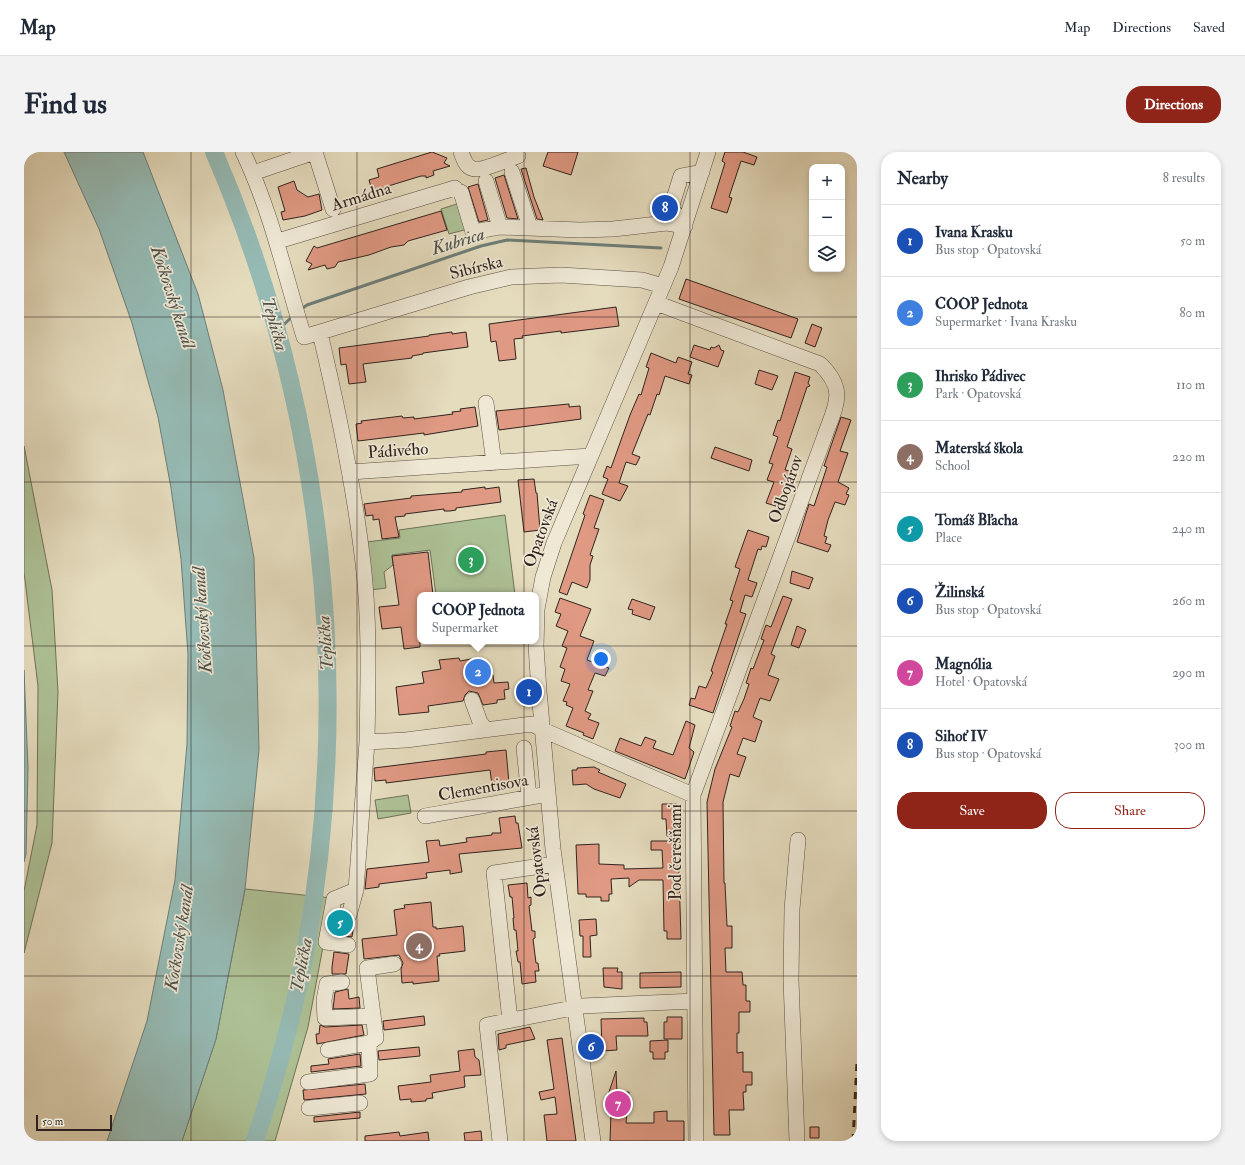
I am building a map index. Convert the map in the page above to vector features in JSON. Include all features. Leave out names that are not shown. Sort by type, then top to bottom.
[{"type":"street","points":[[243,152],[253,173],[278,241]]},
{"type":"street","points":[[253,173],[315,152],[333,209]]},
{"type":"street","points":[[461,152],[465,163],[471,168],[478,170],[518,156]]},
{"type":"street","name":"Opatovská","points":[[539,598],[543,577],[554,543],[663,286],[681,239],[708,152]]},
{"type":"street","points":[[512,172],[530,227]]},
{"type":"street","points":[[486,181],[500,227],[580,230],[613,229],[668,223],[681,239]]},
{"type":"street","name":"Armádna","points":[[278,241],[359,209],[458,190],[473,232],[500,227]]},
{"type":"street","name":"Sibírska","points":[[278,241],[302,331],[320,333],[469,287],[511,277],[561,275],[642,280],[663,286]]},
{"type":"street","name":"Odbojárov","points":[[656,303],[820,364],[830,373],[838,393],[824,438],[693,795]]},
{"type":"street","name":"Pádivého","points":[[320,333],[350,472],[590,456]]},
{"type":"street","points":[[486,403],[494,463]]},
{"type":"street","points":[[349,915],[356,890],[367,742],[368,652],[363,572],[350,472]]},
{"type":"street","name":"Opatovská","points":[[536,644],[555,864],[576,1007],[593,1141]]},
{"type":"street","points":[[472,700],[480,722],[486,730]]},
{"type":"street","name":"Pod čerešňami","points":[[367,742],[406,740],[532,724],[693,795],[696,1141]]},
{"type":"street","points":[[524,748],[529,797]]},
{"type":"street","name":"Clementisova","points":[[425,816],[548,794]]},
{"type":"street","points":[[797,1141],[791,980],[792,909],[798,840]]},
{"type":"street","points":[[510,1020],[494,873],[555,864]]},
{"type":"street","points":[[348,945],[326,942],[334,899],[356,890]]},
{"type":"street","points":[[328,1050],[369,1043],[376,1038],[367,968],[394,964]]},
{"type":"street","points":[[342,982],[327,984],[324,1000],[325,1018],[373,1016]]},
{"type":"street","points":[[500,1141],[487,1025],[576,1007],[695,1001]]},
{"type":"street","points":[[308,1082],[370,1074],[369,1043]]},
{"type":"street","points":[[309,1108],[360,1103]]},
{"type":"green space","points":[[460,203],[468,229],[449,234],[441,209]]},
{"type":"green space","points":[[24,446],[52,590],[58,692],[52,843],[24,953],[24,891],[37,825],[38,686],[24,572]]},
{"type":"green space","points":[[505,515],[515,592],[436,592],[430,550],[392,555],[393,565],[384,572],[386,588],[370,590],[366,542],[400,538],[399,530]]},
{"type":"green space","points":[[408,795],[411,813],[378,819],[375,800]]},
{"type":"green space","points":[[245,889],[332,898],[308,1027],[275,1141],[182,1141],[216,1039]]},
{"type":"water","name":"Kočkovský kanál","points":[[64,152],[143,152],[198,294],[223,390],[254,558],[259,750],[245,889],[216,1039],[182,1141],[107,1141],[147,1021],[175,880],[187,744],[188,654],[181,559],[171,488],[158,417],[132,323],[99,229]]},
{"type":"water","points":[[24,670],[28,768],[26,854],[24,862]]},
{"type":"building","points":[[432,152],[447,158],[444,163],[450,166],[433,171],[434,175],[426,178],[426,176],[421,176],[372,191],[369,180],[379,177],[377,169]]},
{"type":"building","points":[[548,152],[578,152],[571,175],[543,166]]},
{"type":"building","points":[[725,152],[743,152],[757,157],[754,165],[741,161],[729,197],[732,198],[727,213],[711,208],[725,163],[722,161]]},
{"type":"building","points":[[526,168],[534,197],[543,220],[537,219],[521,169]]},
{"type":"building","points":[[504,175],[518,219],[507,218],[495,178]]},
{"type":"building","points":[[294,181],[297,190],[308,197],[319,194],[322,210],[305,216],[283,220],[281,212],[285,211],[278,187]]},
{"type":"building","points":[[478,184],[488,220],[479,222],[468,187]]},
{"type":"building","points":[[441,211],[447,230],[408,241],[404,245],[391,247],[369,255],[338,262],[335,267],[327,269],[325,265],[308,270],[312,264],[306,261],[314,246],[317,248]]},
{"type":"building","points":[[686,279],[798,319],[791,338],[679,299]]},
{"type":"building","points":[[616,307],[619,326],[561,333],[561,331],[522,336],[523,338],[514,339],[516,359],[499,361],[496,341],[491,342],[489,324]]},
{"type":"building","points":[[812,324],[822,328],[815,347],[805,343]]},
{"type":"building","points":[[452,332],[452,334],[466,332],[468,347],[423,353],[412,356],[412,358],[363,364],[366,382],[349,384],[346,364],[341,365],[339,348]]},
{"type":"building","points":[[694,345],[710,350],[711,347],[714,348],[719,345],[721,350],[724,351],[718,367],[690,357]]},
{"type":"building","points":[[651,353],[676,363],[678,357],[692,362],[688,374],[692,375],[689,384],[665,376],[659,395],[657,394],[650,415],[648,414],[632,454],[640,457],[636,465],[626,462],[619,483],[628,486],[620,501],[602,494],[608,479],[603,477],[607,466],[611,468],[630,415],[639,394],[641,395],[649,368],[646,367]]},
{"type":"building","points":[[759,370],[778,376],[772,390],[755,384]]},
{"type":"building","points":[[795,372],[810,377],[808,383],[810,386],[807,387],[787,447],[792,449],[785,470],[790,471],[783,492],[787,494],[782,508],[766,503],[774,482],[767,480],[773,464],[769,463],[778,437],[773,435],[778,420],[780,421]]},
{"type":"building","points":[[569,404],[569,407],[580,406],[581,419],[499,430],[496,411]]},
{"type":"building","points":[[475,407],[478,426],[424,435],[424,433],[358,441],[356,424],[362,423],[361,421],[402,416],[403,418],[414,417],[414,419],[453,414],[452,412],[461,411],[460,409]]},
{"type":"building","points":[[841,417],[851,420],[840,451],[848,453],[838,482],[849,488],[846,494],[849,495],[845,505],[835,502],[828,520],[824,536],[827,537],[825,543],[831,545],[828,552],[797,542],[809,504],[814,506],[827,467],[824,466]]},
{"type":"building","points":[[715,447],[752,460],[749,471],[711,458]]},
{"type":"building","points":[[534,479],[537,493],[540,530],[524,532],[518,480]]},
{"type":"building","points":[[485,487],[485,489],[499,487],[501,502],[456,508],[456,510],[450,511],[444,511],[444,509],[405,514],[405,516],[395,517],[399,537],[382,539],[379,519],[373,520],[373,515],[366,516],[364,504],[411,498],[411,496],[462,492],[462,490]]},
{"type":"building","points":[[590,495],[604,500],[594,528],[599,529],[590,555],[593,556],[590,565],[590,580],[587,588],[572,582],[567,595],[559,592],[585,515],[583,514]]},
{"type":"building","points":[[748,530],[769,537],[766,547],[762,546],[761,550],[758,549],[748,580],[757,583],[752,597],[745,595],[740,612],[746,614],[713,713],[689,705],[691,698],[695,699],[699,686],[706,688],[713,672],[711,671],[727,624],[725,624],[733,601],[730,600],[740,569],[735,567]]},
{"type":"building","points":[[428,552],[433,592],[417,592],[417,644],[420,644],[420,647],[404,649],[401,627],[382,629],[379,607],[399,605],[392,556]]},
{"type":"building","points":[[792,571],[813,578],[809,589],[790,583]]},
{"type":"building","points":[[783,596],[792,599],[771,654],[775,656],[768,675],[779,679],[770,701],[760,698],[753,717],[762,721],[755,742],[743,738],[737,754],[746,757],[739,777],[730,774],[723,802],[724,883],[727,926],[732,926],[732,948],[725,948],[726,972],[742,972],[743,985],[746,985],[746,1001],[750,1001],[750,1012],[739,1012],[737,1053],[743,1052],[743,1072],[752,1072],[752,1085],[746,1085],[746,1092],[743,1092],[744,1110],[729,1110],[730,1135],[714,1135],[707,802],[715,769],[732,727],[730,726],[735,711],[738,712],[744,699],[749,684],[746,683],[751,668],[753,669],[764,640],[761,639],[766,625],[771,627]]},
{"type":"building","points":[[560,598],[591,609],[580,636],[594,641],[587,660],[609,668],[605,676],[595,673],[588,690],[593,691],[585,711],[591,714],[588,719],[599,723],[593,739],[583,735],[584,733],[566,726],[573,708],[566,705],[567,702],[563,701],[570,684],[561,681],[565,669],[560,667],[567,648],[562,646],[568,631],[556,626],[561,614],[555,612]]},
{"type":"building","points":[[632,599],[655,607],[650,620],[632,614],[633,610],[628,609]]},
{"type":"building","points":[[797,626],[806,630],[799,648],[791,645]]},
{"type":"building","points":[[459,658],[460,661],[477,658],[480,676],[493,675],[494,683],[508,682],[509,689],[504,690],[505,699],[497,700],[497,703],[483,705],[478,693],[469,691],[465,695],[463,701],[428,706],[429,712],[399,715],[396,687],[424,683],[422,672],[441,669],[439,660]]},
{"type":"building","points":[[686,721],[695,725],[689,748],[694,752],[685,779],[615,751],[620,738],[641,746],[645,737],[656,741],[653,748],[673,755]]},
{"type":"building","points":[[506,750],[509,783],[492,785],[490,770],[386,783],[386,780],[375,781],[374,768],[486,754],[486,752]]},
{"type":"building","points":[[594,767],[600,770],[598,772],[626,784],[620,798],[594,789],[586,784],[573,785],[572,770],[577,770],[577,768]]},
{"type":"building","points":[[662,804],[677,804],[677,818],[673,819],[673,836],[667,836],[666,819],[662,819]]},
{"type":"building","points":[[515,816],[516,823],[518,823],[522,848],[459,854],[462,872],[450,874],[450,870],[426,873],[427,878],[379,884],[379,887],[365,889],[367,869],[429,862],[426,841],[439,840],[440,846],[467,842],[466,838],[492,835],[492,833],[501,833],[499,818]]},
{"type":"building","points":[[651,841],[678,841],[681,939],[667,939],[667,931],[664,931],[663,880],[639,880],[629,887],[629,878],[611,879],[612,894],[609,894],[609,901],[601,901],[601,897],[586,897],[586,894],[578,894],[576,845],[599,844],[599,864],[624,865],[624,869],[663,868],[662,850],[651,850]]},
{"type":"building","points":[[527,883],[528,898],[531,897],[531,905],[529,906],[532,931],[535,931],[535,938],[533,939],[536,963],[538,963],[539,971],[535,971],[536,982],[522,984],[520,962],[518,962],[516,951],[518,951],[516,930],[514,930],[512,897],[510,897],[508,885]]},
{"type":"building","points":[[431,902],[433,927],[436,927],[436,929],[463,926],[465,951],[439,954],[440,956],[437,956],[439,981],[413,984],[413,982],[402,983],[401,969],[403,963],[399,955],[364,959],[362,939],[397,935],[394,910],[405,908],[404,905]]},
{"type":"building","points":[[341,918],[347,924],[354,922],[352,937],[338,935]]},
{"type":"building","points":[[596,919],[597,935],[590,936],[591,957],[583,957],[583,936],[580,936],[579,920]]},
{"type":"building","points":[[334,952],[349,954],[346,974],[332,974]]},
{"type":"building","points":[[603,968],[618,968],[617,972],[622,972],[622,989],[604,987]]},
{"type":"building","points":[[681,972],[681,987],[640,988],[640,973]]},
{"type":"building","points":[[348,989],[349,999],[359,997],[360,1008],[333,1009],[335,992]]},
{"type":"building","points":[[424,1016],[425,1025],[384,1030],[383,1021]]},
{"type":"building","points":[[667,1017],[682,1017],[682,1039],[664,1039],[664,1022],[667,1022]]},
{"type":"building","points":[[644,1018],[644,1022],[647,1022],[648,1036],[616,1036],[617,1050],[602,1051],[601,1019]]},
{"type":"building","points":[[320,1025],[325,1027],[362,1025],[364,1035],[317,1044],[316,1034],[319,1034]]},
{"type":"building","points":[[530,1027],[535,1039],[506,1045],[506,1048],[499,1050],[498,1034]]},
{"type":"building","points":[[562,1038],[576,1141],[547,1141],[544,1115],[557,1114],[555,1097],[541,1100],[539,1092],[554,1089],[547,1040]]},
{"type":"building","points":[[668,1040],[668,1052],[665,1052],[665,1059],[653,1059],[653,1052],[650,1052],[650,1041]]},
{"type":"building","points":[[419,1047],[420,1056],[379,1060],[378,1051]]},
{"type":"building","points":[[474,1049],[475,1057],[479,1060],[481,1075],[464,1076],[465,1087],[432,1093],[433,1098],[426,1099],[426,1101],[411,1102],[411,1099],[400,1100],[398,1086],[431,1082],[430,1075],[460,1071],[458,1051]]},
{"type":"building","points":[[360,1054],[361,1066],[311,1072],[311,1066],[329,1064],[328,1059]]},
{"type":"building","points":[[616,1071],[617,1092],[629,1092],[626,1123],[654,1123],[654,1112],[667,1111],[667,1121],[684,1121],[684,1141],[610,1141],[611,1112],[610,1096],[608,1095]]},
{"type":"building","points":[[365,1084],[366,1094],[304,1100],[303,1090]]},
{"type":"building","points":[[360,1112],[360,1118],[314,1122],[314,1117]]},
{"type":"building","points":[[810,1127],[819,1127],[819,1138],[810,1138]]},
{"type":"building","points":[[481,1131],[482,1141],[465,1141],[464,1133]]},
{"type":"building","points":[[399,1132],[400,1136],[428,1132],[429,1141],[365,1141],[365,1136]]},
{"type":"waterway","name":"Teplička","points":[[214,152],[251,248],[281,346],[304,445],[319,546],[326,648],[327,750],[320,852],[305,954],[295,1002],[270,1095],[255,1141]]},
{"type":"waterway","name":"Kubrica","points":[[300,310],[307,305],[481,246],[507,240],[661,248]]},
{"type":"waterway","name":"Kubrica","points":[[278,330],[293,316]]},
{"type":"railway","points":[[853,1141],[857,1062]]},
{"type":"place","name":"Sihoť IV","points":[[665,208]]},
{"type":"place","name":"Ihrisko Pádivec","points":[[471,560]]},
{"type":"place","name":"COOP Jednota","points":[[478,672]]},
{"type":"place","name":"Ivana Krasku","points":[[529,692]]},
{"type":"place","name":"Tomáš Bľacha","points":[[340,923]]},
{"type":"place","name":"Materská škola","points":[[419,946]]},
{"type":"place","name":"Žilinská","points":[[591,1047]]},
{"type":"place","name":"Magnólia","points":[[618,1104]]}]
